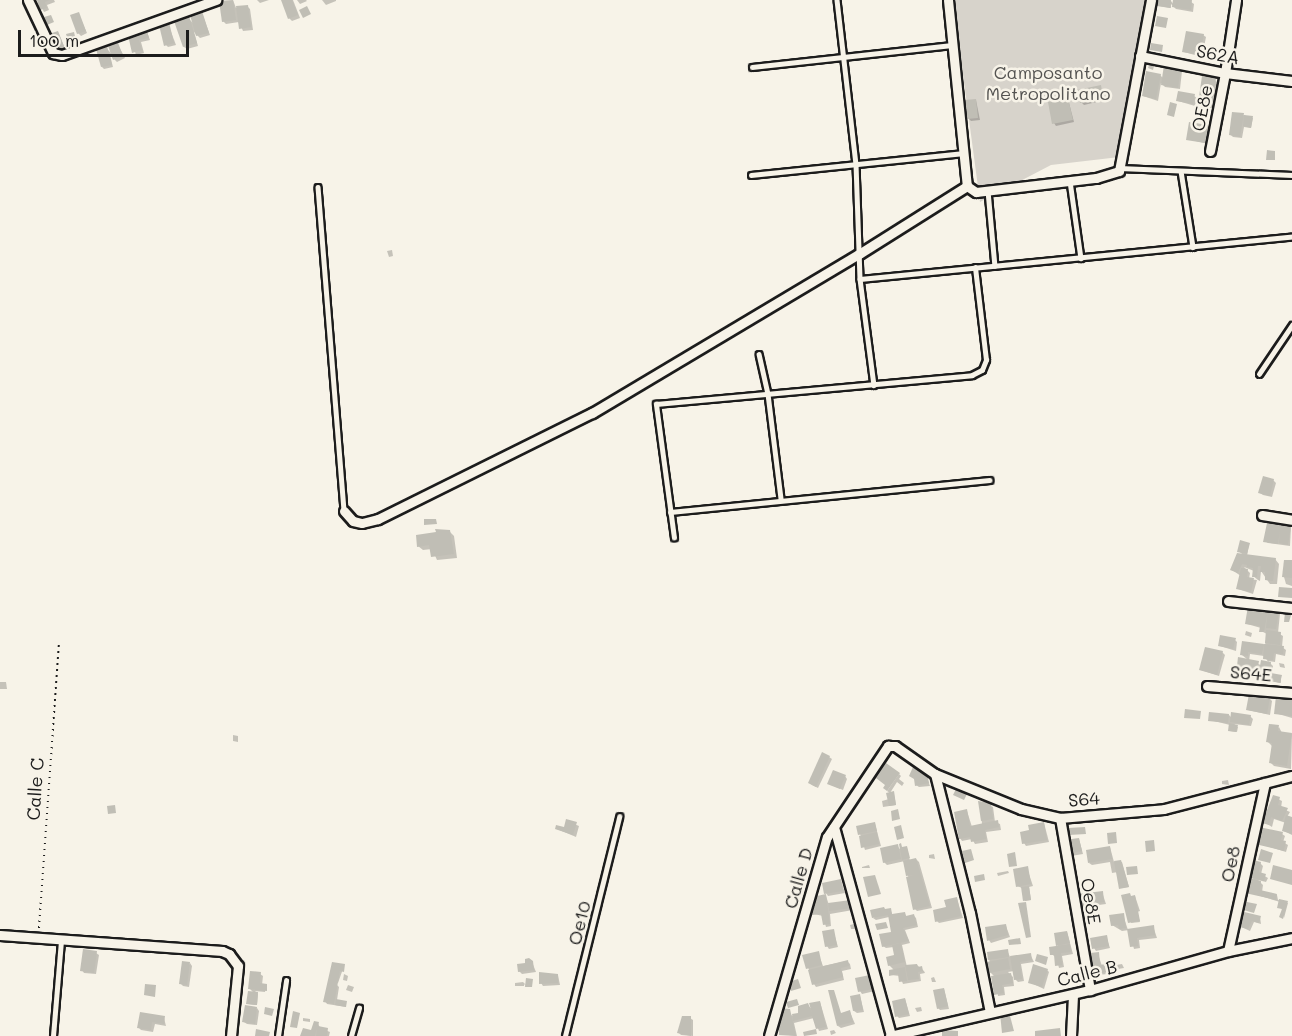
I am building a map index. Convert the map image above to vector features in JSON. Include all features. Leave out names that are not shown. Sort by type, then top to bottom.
[{"type":"street","points":[[28,0],[53,53],[62,55],[191,4],[216,0]]},
{"type":"street","points":[[948,0],[967,186]]},
{"type":"street","points":[[967,186],[976,192],[988,191],[1070,181],[1114,173],[1119,168],[1151,0]]},
{"type":"street","name":"OE8e","points":[[1210,150],[1236,0]]},
{"type":"street","name":"S62A","points":[[1140,56],[1225,73],[1292,81]]},
{"type":"street","points":[[344,511],[353,520],[362,523],[378,519],[592,413],[859,255],[967,186]]},
{"type":"street","points":[[1262,515],[1292,520]]},
{"type":"street","points":[[1228,601],[1292,608]]},
{"type":"street","name":"S64E","points":[[1207,686],[1292,693]]},
{"type":"street","name":"S64","points":[[891,745],[935,774],[1021,809],[1060,818],[1164,809],[1292,776]]},
{"type":"street","name":"Calle D","points":[[769,1036],[827,837],[886,749],[891,745]]},
{"type":"street","points":[[935,774],[970,913],[990,1012]]},
{"type":"street","name":"Oe8","points":[[1228,951],[1265,783]]},
{"type":"street","name":"Oe8E","points":[[1060,818],[1090,990]]},
{"type":"street","points":[[834,826],[890,1036]]},
{"type":"street","points":[[0,935],[222,951],[229,954],[238,966],[231,1036]]},
{"type":"street","name":"Calle B","points":[[890,1036],[1090,990],[1228,951],[1292,938]]},
{"type":"street","points":[[1071,1036],[1073,994]]},
{"type":"lane","points":[[837,0],[856,164],[860,279],[874,385]]},
{"type":"lane","points":[[752,67],[952,45]]},
{"type":"lane","points":[[751,175],[964,153]]},
{"type":"lane","points":[[1119,168],[1292,175]]},
{"type":"lane","points":[[1181,171],[1193,247]]},
{"type":"lane","points":[[1070,181],[1081,258]]},
{"type":"lane","points":[[318,187],[344,511]]},
{"type":"lane","points":[[988,191],[995,266]]},
{"type":"lane","points":[[860,279],[1292,237]]},
{"type":"lane","points":[[674,538],[656,404],[972,375],[982,370],[986,360],[975,268]]},
{"type":"lane","points":[[1259,374],[1292,325]]},
{"type":"lane","points":[[759,354],[768,394],[781,499]]},
{"type":"lane","points":[[670,512],[781,499],[989,480]]},
{"type":"lane","name":"Oe10","points":[[565,1036],[619,817]]},
{"type":"lane","points":[[53,1036],[61,940]]},
{"type":"lane","points":[[278,1036],[286,981]]},
{"type":"lane","points":[[351,1036],[359,1008]]},
{"type":"path","name":"Calle C","points":[[38,937],[59,642]]},
{"type":"green space","name":"Camposanto Metropolitano","points":[[953,0],[1151,0],[1140,56],[1128,156],[1051,165],[980,202]]},
{"type":"building","points":[[37,0],[50,0],[45,2],[47,8],[40,10]]},
{"type":"building","points":[[233,0],[236,20],[222,22],[219,1]]},
{"type":"building","points":[[281,0],[292,0],[298,15],[288,19]]},
{"type":"building","points":[[1158,0],[1171,0],[1170,8],[1157,6]]},
{"type":"building","points":[[1173,0],[1192,0],[1191,10],[1172,7]]},
{"type":"building","points":[[248,5],[251,27],[239,29],[236,6]]},
{"type":"building","points":[[307,6],[311,14],[303,18],[299,10]]},
{"type":"building","points":[[202,11],[209,33],[196,36],[190,15]]},
{"type":"building","points":[[79,12],[86,31],[77,34],[70,15]]},
{"type":"building","points":[[51,15],[54,22],[47,25],[44,17]]},
{"type":"building","points":[[189,16],[197,43],[183,47],[174,21]]},
{"type":"building","points":[[1157,16],[1168,18],[1166,28],[1155,26]]},
{"type":"building","points":[[169,22],[174,43],[164,46],[159,25]]},
{"type":"building","points":[[58,31],[64,46],[55,50],[49,34]]},
{"type":"building","points":[[147,31],[149,38],[139,40],[142,50],[132,53],[128,35]]},
{"type":"building","points":[[1186,31],[1204,34],[1200,55],[1182,52]]},
{"type":"building","points":[[74,32],[76,41],[69,43],[66,34]]},
{"type":"building","points":[[117,40],[123,56],[113,60],[107,43]]},
{"type":"building","points":[[1151,43],[1163,45],[1162,52],[1150,50]]},
{"type":"building","points":[[107,46],[112,65],[101,67],[96,49]]},
{"type":"building","points":[[1164,65],[1181,67],[1178,88],[1161,85]]},
{"type":"building","points":[[1146,71],[1161,74],[1156,99],[1142,96]]},
{"type":"building","points":[[1202,76],[1216,78],[1213,98],[1199,97]]},
{"type":"building","points":[[1101,85],[1103,98],[1080,103],[1077,90]]},
{"type":"building","points":[[1178,91],[1195,94],[1193,104],[1176,101]]},
{"type":"building","points":[[1068,98],[1073,120],[1052,124],[1048,102]]},
{"type":"building","points":[[976,99],[978,118],[967,119],[965,100]]},
{"type":"building","points":[[1205,99],[1213,100],[1212,108],[1204,107]]},
{"type":"building","points":[[1170,102],[1177,104],[1174,117],[1167,115]]},
{"type":"building","points":[[1232,112],[1244,113],[1240,137],[1229,135]]},
{"type":"building","points":[[1244,115],[1253,116],[1251,128],[1243,126]]},
{"type":"building","points":[[1189,122],[1208,125],[1205,143],[1186,140]]},
{"type":"building","points":[[1267,150],[1275,151],[1275,160],[1266,160]]},
{"type":"building","points":[[1263,476],[1274,479],[1270,496],[1258,493]]},
{"type":"building","points":[[424,519],[436,519],[437,524],[424,525]]},
{"type":"building","points":[[1267,523],[1291,526],[1288,545],[1279,543],[1280,530],[1278,544],[1263,542]]},
{"type":"building","points":[[435,529],[450,530],[454,554],[431,557],[429,545],[417,547],[416,535],[436,532]]},
{"type":"building","points":[[1240,540],[1250,543],[1247,554],[1237,552]]},
{"type":"building","points":[[1237,553],[1276,558],[1273,581],[1265,580],[1265,572],[1260,572],[1261,566],[1258,566],[1257,577],[1252,577],[1253,568],[1247,565],[1242,564],[1238,573],[1230,570]]},
{"type":"building","points":[[1284,560],[1292,560],[1292,578],[1282,577]]},
{"type":"building","points":[[1241,568],[1248,569],[1247,577],[1254,578],[1251,592],[1236,589]]},
{"type":"building","points":[[1279,587],[1292,588],[1292,598],[1278,597]]},
{"type":"building","points":[[1248,606],[1268,610],[1264,632],[1259,632],[1260,626],[1245,624]]},
{"type":"building","points":[[1268,609],[1279,610],[1276,629],[1266,628]]},
{"type":"building","points":[[1285,612],[1292,612],[1289,622],[1284,622]]},
{"type":"building","points":[[1266,630],[1281,632],[1280,645],[1265,643]]},
{"type":"building","points":[[1220,635],[1236,638],[1233,649],[1218,646]]},
{"type":"building","points":[[1242,641],[1264,644],[1262,654],[1248,652],[1248,656],[1240,655]]},
{"type":"building","points":[[1264,644],[1284,646],[1283,654],[1274,653],[1273,660],[1263,659]]},
{"type":"building","points":[[1205,647],[1223,651],[1217,675],[1199,670]]},
{"type":"building","points":[[1238,657],[1259,661],[1256,678],[1236,675]]},
{"type":"building","points":[[1261,660],[1271,662],[1269,679],[1258,678]]},
{"type":"building","points":[[1271,673],[1282,675],[1280,683],[1270,681]]},
{"type":"building","points":[[1249,694],[1270,697],[1267,714],[1246,710]]},
{"type":"building","points":[[1276,696],[1292,699],[1292,716],[1274,714]]},
{"type":"building","points":[[1185,709],[1201,711],[1200,719],[1184,718]]},
{"type":"building","points":[[1209,712],[1229,714],[1228,723],[1208,721]]},
{"type":"building","points":[[1231,712],[1251,715],[1249,725],[1230,722]]},
{"type":"building","points":[[1229,723],[1238,725],[1236,732],[1228,731]]},
{"type":"building","points":[[1269,724],[1279,725],[1278,731],[1292,733],[1287,766],[1269,763],[1272,743],[1266,742]]},
{"type":"building","points":[[822,752],[830,756],[816,787],[808,783]]},
{"type":"building","points":[[886,763],[900,773],[887,791],[883,788],[885,785],[876,778]]},
{"type":"building","points":[[913,767],[927,774],[929,783],[915,786],[914,779],[909,776]]},
{"type":"building","points":[[833,770],[846,775],[840,789],[827,784]]},
{"type":"building","points":[[956,789],[967,794],[964,800],[953,795]]},
{"type":"building","points":[[894,791],[896,805],[889,806],[886,793]]},
{"type":"building","points":[[1273,795],[1280,797],[1278,805],[1288,808],[1282,821],[1271,817],[1269,825],[1262,823]]},
{"type":"building","points":[[978,801],[991,803],[993,819],[981,821]]},
{"type":"building","points":[[115,805],[116,813],[108,814],[107,806]]},
{"type":"building","points":[[898,809],[900,819],[892,821],[891,811]]},
{"type":"building","points":[[967,809],[970,826],[998,820],[999,827],[985,830],[986,839],[971,842],[970,837],[959,839],[954,812]]},
{"type":"building","points":[[1286,815],[1292,817],[1292,834],[1282,831]]},
{"type":"building","points":[[566,819],[577,822],[573,835],[555,829],[556,825],[564,827]]},
{"type":"building","points":[[875,822],[877,831],[858,835],[856,826]]},
{"type":"building","points":[[1044,822],[1047,840],[1022,844],[1020,832],[1029,830],[1028,825]]},
{"type":"building","points":[[901,825],[904,838],[897,840],[894,827]]},
{"type":"building","points":[[1085,827],[1086,834],[1069,835],[1068,828]]},
{"type":"building","points":[[1259,827],[1283,832],[1281,840],[1286,841],[1284,851],[1255,844]]},
{"type":"building","points":[[877,832],[879,844],[861,848],[859,836]]},
{"type":"building","points":[[1116,832],[1117,843],[1108,844],[1107,833]]},
{"type":"building","points":[[1079,838],[1082,851],[1067,854],[1064,840]]},
{"type":"building","points":[[1154,840],[1155,851],[1146,852],[1145,841]]},
{"type":"building","points":[[901,843],[902,847],[907,846],[910,858],[902,860],[899,844]]},
{"type":"building","points":[[898,844],[901,859],[883,863],[880,848]]},
{"type":"building","points":[[1110,846],[1112,859],[1088,863],[1086,850]]},
{"type":"building","points":[[971,849],[974,860],[965,863],[962,851]]},
{"type":"building","points":[[1261,849],[1273,853],[1270,863],[1258,860]]},
{"type":"building","points":[[1015,852],[1017,866],[1009,867],[1007,854]]},
{"type":"building","points":[[916,858],[930,906],[913,910],[906,877],[914,875],[906,876],[903,861]]},
{"type":"building","points":[[1121,860],[1129,887],[1119,889],[1114,861]]},
{"type":"building","points":[[1253,860],[1261,862],[1259,872],[1266,874],[1264,881],[1249,877]]},
{"type":"building","points":[[1273,865],[1292,870],[1292,885],[1270,879]]},
{"type":"building","points":[[1028,866],[1031,884],[1016,887],[1013,869]]},
{"type":"building","points":[[1137,866],[1138,874],[1127,875],[1126,867]]},
{"type":"building","points":[[984,874],[985,880],[975,882],[974,876]]},
{"type":"building","points":[[875,875],[881,894],[868,897],[863,877]]},
{"type":"building","points":[[1249,878],[1261,881],[1260,890],[1277,894],[1276,900],[1245,893]]},
{"type":"building","points":[[841,879],[843,891],[824,894],[822,883]]},
{"type":"building","points":[[1029,886],[1031,900],[1023,901],[1021,887]]},
{"type":"building","points":[[1103,891],[1104,902],[1080,905],[1078,894]]},
{"type":"building","points":[[1130,893],[1131,896],[1135,895],[1140,921],[1128,923],[1121,895]]},
{"type":"building","points":[[826,894],[830,924],[823,925],[821,914],[812,915],[817,896]]},
{"type":"building","points":[[957,897],[961,916],[935,922],[933,910],[946,907],[944,900]]},
{"type":"building","points":[[1279,899],[1288,901],[1283,919],[1279,917],[1282,909],[1277,908]]},
{"type":"building","points":[[851,900],[852,908],[829,911],[828,903]]},
{"type":"building","points":[[1242,901],[1257,904],[1254,913],[1240,909]]},
{"type":"building","points":[[1026,902],[1031,937],[1026,938],[1018,903]]},
{"type":"building","points":[[884,907],[885,909],[891,908],[892,914],[905,912],[906,916],[914,914],[917,925],[903,928],[909,941],[882,947],[879,934],[891,932],[888,915],[872,918],[870,910]]},
{"type":"building","points":[[1240,911],[1261,916],[1259,923],[1252,921],[1248,929],[1236,926]]},
{"type":"building","points":[[1124,913],[1126,928],[1119,929],[1118,925],[1111,926],[1109,915]]},
{"type":"building","points":[[886,922],[888,928],[877,930],[875,924]]},
{"type":"building","points":[[1006,924],[1008,935],[987,941],[985,927]]},
{"type":"building","points":[[1154,925],[1155,935],[1137,938],[1138,946],[1130,947],[1127,929]]},
{"type":"building","points":[[834,929],[837,945],[825,947],[822,931]]},
{"type":"building","points":[[1067,931],[1070,943],[1056,946],[1054,933]]},
{"type":"building","points":[[1107,935],[1109,946],[1092,949],[1090,938]]},
{"type":"building","points":[[1020,938],[1021,944],[1009,945],[1008,940]]},
{"type":"building","points":[[901,943],[905,962],[888,966],[886,957],[894,955],[892,945]]},
{"type":"building","points":[[1070,944],[1071,952],[1061,953],[1062,965],[1055,966],[1054,955],[1050,955],[1049,947]]},
{"type":"building","points":[[83,949],[97,951],[94,973],[80,971]]},
{"type":"building","points":[[1008,949],[1009,957],[988,960],[987,952]]},
{"type":"building","points":[[819,951],[822,965],[806,969],[802,955]]},
{"type":"building","points":[[1099,952],[1100,965],[1105,964],[1106,972],[1093,974],[1090,953]]},
{"type":"building","points":[[1031,953],[1032,960],[1020,962],[1022,979],[1014,980],[1010,956]]},
{"type":"building","points":[[1037,954],[1048,957],[1046,965],[1035,961]]},
{"type":"building","points":[[529,958],[533,961],[534,970],[518,972],[517,964],[525,963],[525,959]]},
{"type":"building","points":[[1008,958],[1010,969],[989,973],[987,962]]},
{"type":"building","points":[[848,960],[849,966],[841,968],[843,977],[812,985],[808,970]]},
{"type":"building","points":[[182,961],[190,962],[187,985],[179,984]]},
{"type":"building","points":[[332,962],[345,964],[344,972],[340,971],[334,1004],[323,1002]]},
{"type":"building","points":[[917,964],[918,967],[922,966],[923,971],[918,972],[919,979],[908,980],[905,965]]},
{"type":"building","points":[[1033,964],[1048,969],[1042,987],[1028,983]]},
{"type":"building","points":[[905,967],[907,981],[899,982],[898,974],[889,976],[889,970]]},
{"type":"building","points":[[250,971],[261,972],[260,983],[267,984],[267,991],[248,989]]},
{"type":"building","points":[[539,972],[558,974],[558,983],[539,984]]},
{"type":"building","points":[[1011,973],[1013,983],[1002,985],[1004,993],[994,995],[991,976]]},
{"type":"building","points":[[870,975],[873,989],[858,992],[855,978]]},
{"type":"building","points":[[526,978],[533,979],[532,987],[525,987]]},
{"type":"building","points":[[798,979],[801,988],[791,991],[788,982]]},
{"type":"building","points":[[145,984],[156,985],[155,997],[144,995]]},
{"type":"building","points":[[944,988],[948,1006],[937,1009],[933,990]]},
{"type":"building","points":[[828,990],[834,990],[841,1013],[850,1010],[853,1022],[837,1026]]},
{"type":"building","points":[[248,991],[258,992],[257,1005],[246,1004]]},
{"type":"building","points":[[860,994],[863,1010],[853,1011],[850,996]]},
{"type":"building","points":[[905,998],[909,1014],[895,1017],[892,1001]]},
{"type":"building","points":[[336,999],[347,1001],[346,1007],[335,1005]]},
{"type":"building","points":[[797,999],[799,1005],[788,1008],[786,1002]]},
{"type":"building","points":[[820,1001],[826,1027],[816,1029],[812,1016],[793,1021],[792,1014],[798,1013],[798,1006],[808,1003],[812,1013],[809,1003]]},
{"type":"building","points":[[245,1005],[257,1007],[255,1024],[242,1022]]},
{"type":"building","points":[[265,1007],[274,1009],[272,1016],[264,1014]]},
{"type":"building","points":[[779,1008],[790,1009],[796,1036],[779,1035]]},
{"type":"building","points":[[293,1011],[300,1013],[297,1028],[290,1027]]},
{"type":"building","points":[[140,1012],[165,1016],[164,1024],[152,1022],[151,1030],[137,1028]]},
{"type":"building","points":[[1009,1012],[1014,1031],[1002,1033],[1000,1013]]},
{"type":"building","points":[[682,1016],[691,1016],[691,1036],[677,1033]]},
{"type":"building","points":[[314,1021],[319,1022],[318,1026],[328,1028],[327,1036],[316,1036],[317,1028],[315,1036],[300,1036],[303,1028],[311,1030]]},
{"type":"building","points":[[1060,1028],[1061,1036],[1035,1036],[1035,1031]]},
{"type":"building","points":[[256,1029],[270,1032],[269,1036],[255,1036]]},
{"type":"building","points":[[816,1029],[817,1034],[804,1036],[803,1032]]},
{"type":"building","points":[[942,1030],[958,1031],[958,1036],[942,1036]]}]
